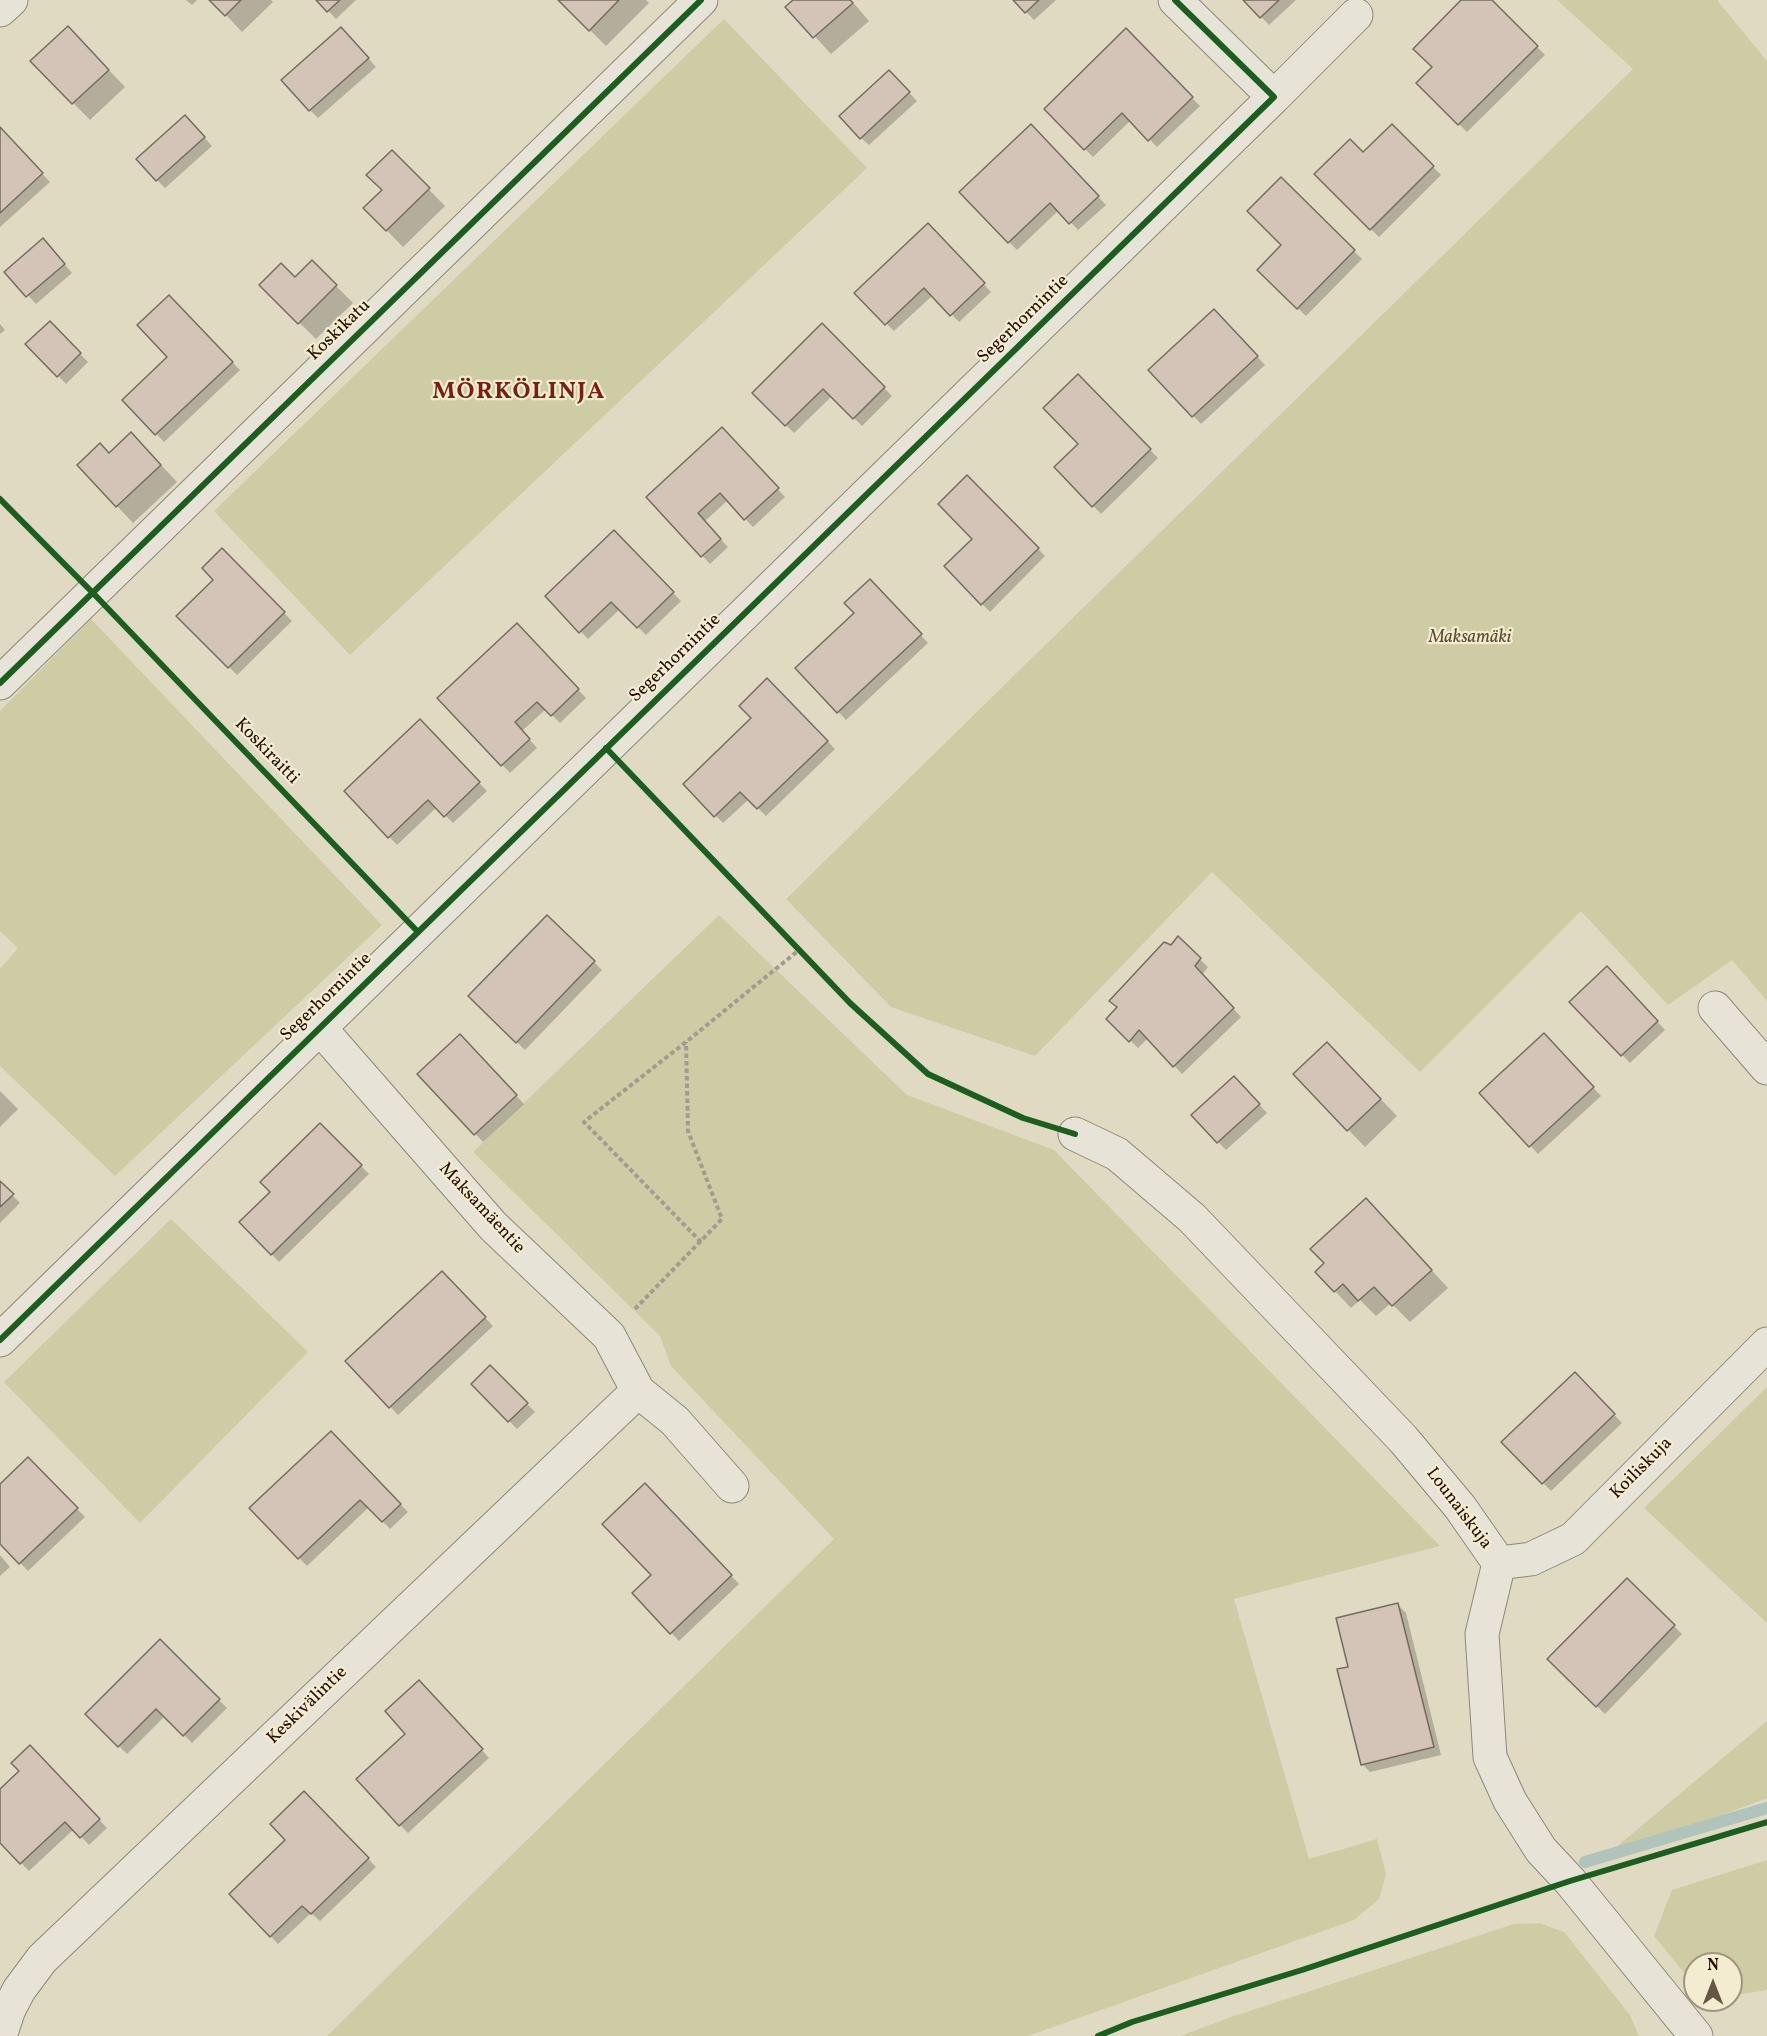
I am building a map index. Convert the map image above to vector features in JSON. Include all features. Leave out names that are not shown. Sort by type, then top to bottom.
[{"type":"street","points":[[0,10],[11,0]]},
{"type":"street","name":"Koskikatu","points":[[0,683],[701,0]]},
{"type":"street","points":[[1175,0],[1274,98]]},
{"type":"street","name":"Segerhornintie","points":[[0,1340],[1274,98],[1356,15]]},
{"type":"street","points":[[1715,1008],[1767,1068]]},
{"type":"street","name":"Maksamäentie","points":[[319,1027],[493,1226],[609,1336],[638,1391]]},
{"type":"street","name":"Lounaiskuja","points":[[1075,1134],[1117,1154],[1192,1218],[1403,1439],[1460,1507],[1499,1563],[1482,1634],[1490,1757],[1510,1801],[1541,1850],[1570,1881],[1696,2036]]},
{"type":"street","name":"Koiliskuja","points":[[1499,1563],[1531,1559],[1573,1539],[1767,1344]]},
{"type":"street","points":[[638,1391],[675,1421],[732,1486]]},
{"type":"street","name":"Keskivälintie","points":[[0,2036],[9,2009],[19,1990],[42,1959],[638,1391]]},
{"type":"path","points":[[791,941],[806,957]]},
{"type":"path","points":[[700,1242],[585,1122],[799,950]]},
{"type":"path","points":[[609,1336],[722,1219],[688,1131],[686,1042]]},
{"type":"green space","name":"Maksamäki","points":[[1557,0],[1717,0],[1767,61],[1767,1001],[1732,960],[1668,1005],[1581,911],[1420,1072],[1212,872],[1035,1056],[891,1007],[786,899],[1633,69]]},
{"type":"green space","points":[[724,19],[867,168],[350,655],[214,511]]},
{"type":"green space","points":[[91,619],[382,925],[115,1176],[0,1066],[0,969],[18,948],[0,931],[0,711]]},
{"type":"green space","points":[[719,915],[907,1095],[1054,1150],[1440,1546],[1234,1599],[1309,1859],[1377,1839],[1386,1874],[1379,1899],[1354,1920],[1028,2036],[327,2036],[834,1539],[671,1366],[660,1336],[473,1152]]},
{"type":"green space","points":[[171,1219],[308,1352],[140,1523],[4,1382]]},
{"type":"green space","points":[[1767,1387],[1767,1623],[1644,1508]]},
{"type":"green space","points":[[1767,1721],[1767,1798],[1597,1863]]},
{"type":"green space","points":[[1767,1860],[1767,1990],[1743,1994],[1743,1952],[1683,1952],[1683,1971],[1654,1936],[1672,1890]]},
{"type":"green space","points":[[1539,1923],[1564,1932],[1630,2015],[1639,2036],[1181,2036],[1228,2018],[1514,1924]]},
{"type":"building","points":[[209,0],[241,0],[225,16]]},
{"type":"building","points":[[316,0],[340,0],[327,12]]},
{"type":"building","points":[[558,0],[619,0],[589,31]]},
{"type":"building","points":[[793,0],[850,0],[853,3],[813,38],[785,7]]},
{"type":"building","points":[[1013,0],[1039,0],[1025,13]]},
{"type":"building","points":[[1243,0],[1279,0],[1260,18]]},
{"type":"building","points":[[1461,0],[1492,0],[1538,46],[1458,125],[1416,83],[1432,67],[1413,49]]},
{"type":"building","points":[[68,26],[109,70],[72,104],[30,61]]},
{"type":"building","points":[[341,27],[369,58],[309,111],[281,80]]},
{"type":"building","points":[[1126,28],[1193,97],[1148,141],[1122,113],[1084,150],[1044,109]]},
{"type":"building","points":[[889,70],[910,92],[860,139],[839,116]]},
{"type":"building","points":[[185,115],[205,137],[156,181],[136,159]]},
{"type":"building","points":[[1031,124],[1099,196],[1069,224],[1050,203],[1008,243],[959,192]]},
{"type":"building","points":[[1392,124],[1434,166],[1370,230],[1314,174],[1350,139],[1363,152]]},
{"type":"building","points":[[0,127],[43,173],[0,213]]},
{"type":"building","points":[[392,150],[430,188],[386,231],[363,208],[382,190],[366,175]]},
{"type":"building","points":[[1281,177],[1355,250],[1297,309],[1257,270],[1281,245],[1247,211]]},
{"type":"building","points":[[928,223],[985,283],[950,316],[924,288],[885,325],[854,293]]},
{"type":"building","points":[[43,238],[65,264],[26,297],[4,272]]},
{"type":"building","points":[[312,260],[337,285],[298,324],[259,285],[281,263],[295,277]]},
{"type":"building","points":[[169,295],[233,362],[155,435],[122,400],[167,357],[137,325]]},
{"type":"building","points":[[1214,309],[1258,356],[1192,417],[1148,370]]},
{"type":"building","points":[[50,321],[81,353],[57,377],[25,344]]},
{"type":"building","points":[[822,323],[885,387],[853,419],[823,389],[785,426],[752,393]]},
{"type":"building","points":[[1078,374],[1151,449],[1092,507],[1054,467],[1078,444],[1043,408]]},
{"type":"building","points":[[722,427],[779,488],[744,520],[720,493],[698,513],[721,539],[701,557],[646,497]]},
{"type":"building","points":[[131,432],[161,465],[116,507],[77,465],[100,443],[109,453]]},
{"type":"building","points":[[967,475],[1039,548],[981,605],[944,566],[972,539],[938,504]]},
{"type":"building","points":[[614,530],[674,592],[637,628],[611,602],[579,633],[545,596]]},
{"type":"building","points":[[222,548],[285,612],[228,668],[176,616],[213,580],[202,568]]},
{"type":"building","points":[[870,579],[922,634],[837,713],[795,668],[854,613],[844,603]]},
{"type":"building","points":[[517,623],[579,689],[551,716],[537,702],[515,722],[530,739],[501,766],[437,698]]},
{"type":"building","points":[[767,678],[828,741],[757,809],[740,792],[714,817],[683,784],[751,718],[739,706]]},
{"type":"building","points":[[420,719],[480,782],[444,817],[428,800],[388,838],[344,791]]},
{"type":"building","points":[[547,915],[595,961],[516,1043],[468,996]]},
{"type":"building","points":[[1178,936],[1201,958],[1195,966],[1234,1008],[1173,1067],[1139,1030],[1129,1042],[1106,1019],[1117,1007],[1109,1001],[1164,942],[1171,945]]},
{"type":"building","points":[[1607,966],[1658,1021],[1621,1056],[1569,1002]]},
{"type":"building","points":[[1544,1033],[1594,1087],[1529,1147],[1479,1093]]},
{"type":"building","points":[[460,1034],[517,1095],[474,1135],[417,1074]]},
{"type":"building","points":[[1327,1042],[1381,1099],[1347,1131],[1293,1074]]},
{"type":"building","points":[[1234,1076],[1260,1104],[1217,1143],[1191,1115]]},
{"type":"building","points":[[320,1123],[362,1165],[271,1255],[239,1222],[270,1192],[260,1182]]},
{"type":"building","points":[[0,1181],[14,1194],[0,1207]]},
{"type":"building","points":[[1366,1198],[1432,1270],[1392,1306],[1374,1287],[1358,1301],[1343,1284],[1334,1292],[1315,1272],[1324,1263],[1310,1249]]},
{"type":"building","points":[[442,1271],[486,1317],[389,1408],[345,1361]]},
{"type":"building","points":[[490,1365],[528,1403],[508,1422],[471,1384]]},
{"type":"building","points":[[1575,1372],[1615,1414],[1542,1484],[1501,1442]]},
{"type":"building","points":[[331,1431],[401,1504],[382,1522],[360,1500],[298,1559],[249,1508]]},
{"type":"building","points":[[28,1457],[78,1508],[19,1564],[0,1544],[0,1484]]},
{"type":"building","points":[[645,1483],[732,1575],[670,1634],[632,1593],[651,1575],[602,1524]]},
{"type":"building","points":[[1627,1578],[1675,1625],[1596,1707],[1547,1659]]},
{"type":"building","points":[[1398,1603],[1434,1747],[1361,1765],[1337,1669],[1348,1667],[1336,1618]]},
{"type":"building","points":[[160,1639],[220,1699],[183,1736],[156,1709],[118,1747],[85,1714]]},
{"type":"building","points":[[419,1680],[483,1749],[399,1826],[356,1779],[405,1734],[385,1711]]},
{"type":"building","points":[[30,1745],[100,1819],[80,1838],[65,1822],[20,1864],[0,1843],[0,1789],[19,1771],[11,1763]]},
{"type":"building","points":[[304,1791],[369,1858],[311,1914],[302,1906],[270,1937],[229,1894],[285,1840],[270,1824]]},
{"type":"waterway","points":[[1585,1862],[1767,1808]]},
{"type":"cycle path","points":[[0,683],[701,0]]},
{"type":"cycle path","points":[[0,1340],[1274,97],[1175,0]]},
{"type":"cycle path","name":"Koskiraitti","points":[[0,499],[417,931]]},
{"type":"cycle path","points":[[606,748],[850,1003],[928,1074],[1023,1118],[1075,1134]]},
{"type":"cycle path","points":[[1098,2036],[1132,2022],[1302,1970],[1570,1881],[1767,1822]]},
{"type":"district","name":"MÖRKÖLINJA","points":[[519,394]]}]
